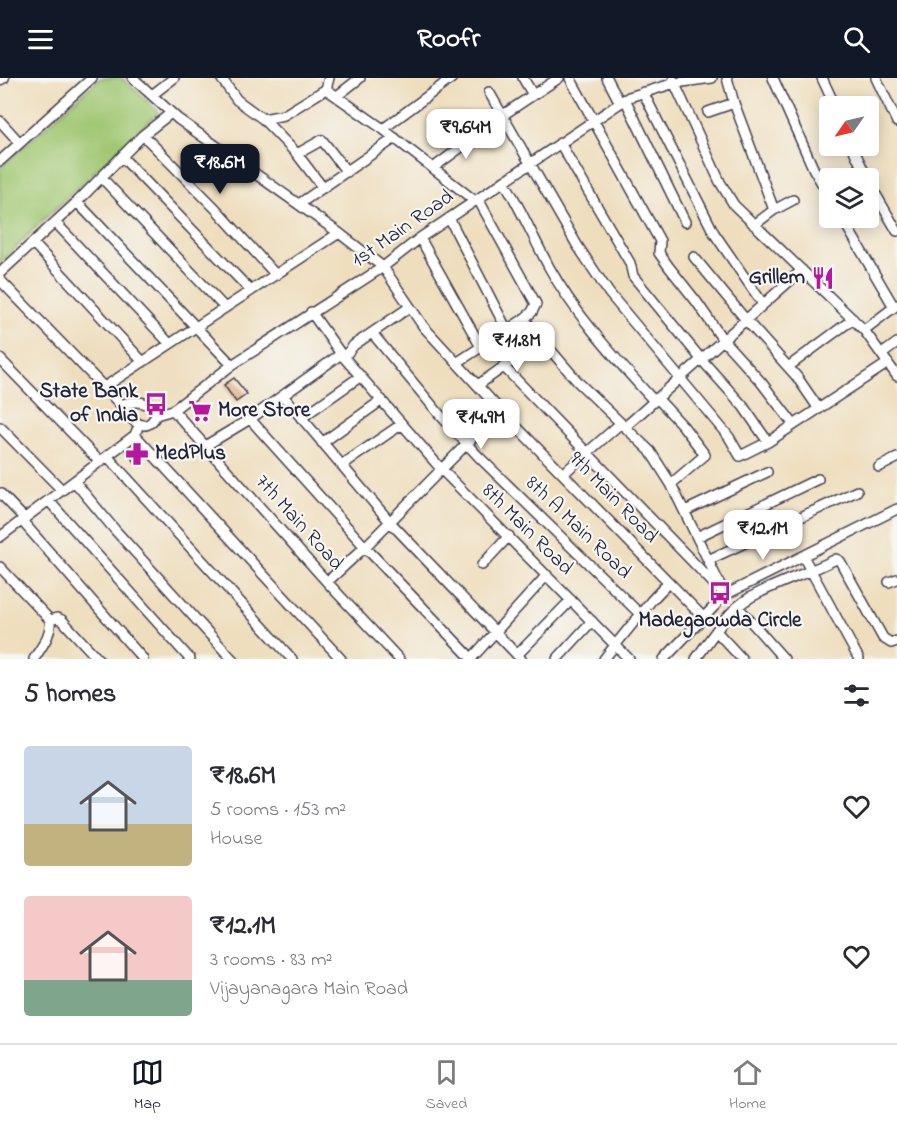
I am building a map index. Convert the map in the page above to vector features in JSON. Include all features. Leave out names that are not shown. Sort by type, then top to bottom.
[{"type":"street","points":[[0,80],[4,78]]},
{"type":"street","points":[[74,78],[79,88]]},
{"type":"street","points":[[0,161],[92,78]]},
{"type":"street","name":"9th Main Road","points":[[133,78],[171,113],[339,232],[382,267],[423,326],[500,410],[703,617]]},
{"type":"street","points":[[152,95],[174,78]]},
{"type":"street","points":[[221,78],[237,100],[263,119],[297,154],[323,188]]},
{"type":"street","points":[[263,119],[284,115],[326,88],[329,78]]},
{"type":"street","points":[[337,96],[360,78]]},
{"type":"street","points":[[383,129],[452,78]]},
{"type":"street","points":[[523,78],[533,95]]},
{"type":"street","points":[[503,115],[559,78]]},
{"type":"street","points":[[570,78],[660,241],[659,253],[723,340],[761,382],[794,425]]},
{"type":"street","points":[[607,78],[623,101],[686,222]]},
{"type":"street","name":"1st Main Road","points":[[139,425],[149,423],[156,415],[173,410],[232,365],[382,267],[449,218],[623,101],[673,81],[712,78]]},
{"type":"street","points":[[727,78],[774,210]]},
{"type":"street","points":[[773,78],[819,178]]},
{"type":"street","points":[[822,78],[830,96]]},
{"type":"street","points":[[876,78],[897,122]]},
{"type":"street","points":[[673,81],[720,182],[734,205],[864,330],[897,376]]},
{"type":"street","points":[[326,88],[477,200],[536,304],[532,312],[524,319],[458,362]]},
{"type":"street","points":[[489,92],[577,245],[609,293],[729,437],[740,456],[768,442],[888,363]]},
{"type":"street","points":[[644,92],[714,233],[763,304]]},
{"type":"street","points":[[708,112],[734,103]]},
{"type":"street","points":[[0,273],[102,178],[143,135],[171,113]]},
{"type":"street","points":[[0,121],[20,143]]},
{"type":"street","points":[[433,168],[483,130]]},
{"type":"street","points":[[143,135],[276,274]]},
{"type":"street","points":[[299,204],[395,138]]},
{"type":"street","points":[[297,154],[322,140],[347,172]]},
{"type":"street","points":[[560,143],[630,263],[633,276],[743,406],[768,442]]},
{"type":"street","points":[[122,157],[251,291]]},
{"type":"street","points":[[102,178],[225,308]]},
{"type":"street","points":[[504,181],[550,268],[578,310],[615,357],[683,426],[705,455],[671,484]]},
{"type":"street","points":[[879,199],[897,231]]},
{"type":"street","points":[[754,225],[774,210],[793,200]]},
{"type":"street","points":[[77,202],[232,365]]},
{"type":"street","points":[[449,218],[507,330]]},
{"type":"street","points":[[55,222],[170,344]]},
{"type":"street","points":[[848,228],[896,306],[864,330]]},
{"type":"street","points":[[104,388],[339,232]]},
{"type":"street","points":[[420,238],[481,347]]},
{"type":"street","points":[[33,243],[142,362]]},
{"type":"street","points":[[694,257],[788,367],[819,409]]},
{"type":"street","points":[[564,473],[656,400],[802,270]]},
{"type":"street","points":[[0,280],[139,425],[135,435],[0,537]]},
{"type":"street","points":[[205,446],[250,419],[410,308]]},
{"type":"street","name":"8th Main Road","points":[[311,312],[343,356],[442,470],[629,659]]},
{"type":"street","points":[[524,319],[578,382],[650,451],[671,484],[725,595]]},
{"type":"street","points":[[788,367],[853,319]]},
{"type":"street","name":"8th A Main Road","points":[[372,333],[468,444],[640,614]]},
{"type":"street","points":[[478,385],[542,340]]},
{"type":"street","points":[[882,354],[897,342]]},
{"type":"street","points":[[0,358],[103,459],[292,659]]},
{"type":"street","points":[[503,366],[725,595]]},
{"type":"street","points":[[301,418],[361,376]]},
{"type":"street","points":[[283,396],[390,522],[519,657],[571,600]]},
{"type":"street","points":[[322,442],[382,400]]},
{"type":"street","points":[[121,405],[132,402],[146,403],[152,406],[156,415]]},
{"type":"street","name":"7th Main Road","points":[[173,410],[399,659]]},
{"type":"street","points":[[327,582],[365,547],[500,410]]},
{"type":"street","points":[[250,419],[365,547],[472,659],[547,575]]},
{"type":"street","points":[[342,465],[402,424]]},
{"type":"street","points":[[0,427],[62,490]]},
{"type":"street","points":[[135,435],[341,659]]},
{"type":"street","points":[[879,467],[897,458]]},
{"type":"street","points":[[685,511],[767,472]]},
{"type":"street","points":[[698,537],[818,479]]},
{"type":"street","points":[[74,481],[115,530],[232,659]]},
{"type":"street","points":[[708,560],[857,491]]},
{"type":"street","points":[[0,493],[143,659]]},
{"type":"street","points":[[49,501],[190,659]]},
{"type":"street","points":[[664,659],[725,595],[896,512]]},
{"type":"street","points":[[482,566],[509,536]]},
{"type":"street","points":[[802,556],[859,659]]},
{"type":"street","points":[[696,659],[716,631],[750,597],[836,559],[840,561],[883,638],[891,643],[897,640]]},
{"type":"street","points":[[0,567],[50,620],[51,627],[48,636],[34,659]]},
{"type":"street","points":[[604,659],[669,582]]},
{"type":"street","points":[[738,607],[784,659]]},
{"type":"street","points":[[50,620],[57,618],[62,620],[98,659]]},
{"type":"street","points":[[557,659],[592,621]]},
{"type":"street","points":[[716,631],[742,659]]},
{"type":"green space","points":[[100,78],[122,78],[159,112],[36,227],[0,264],[0,168]]},
{"type":"building","points":[[234,378],[247,394],[236,402],[224,385]]},
{"type":"building","points":[[138,448],[145,456],[135,462],[129,454]]},
{"type":"place","name":"Grillem","points":[[823,278]]},
{"type":"place","name":"State Bank of India","points":[[156,404]]},
{"type":"place","name":"More Store","points":[[200,411]]},
{"type":"place","name":"MedPlus","points":[[137,454]]},
{"type":"place","name":"Madegaowda Circle","points":[[720,593]]}]
